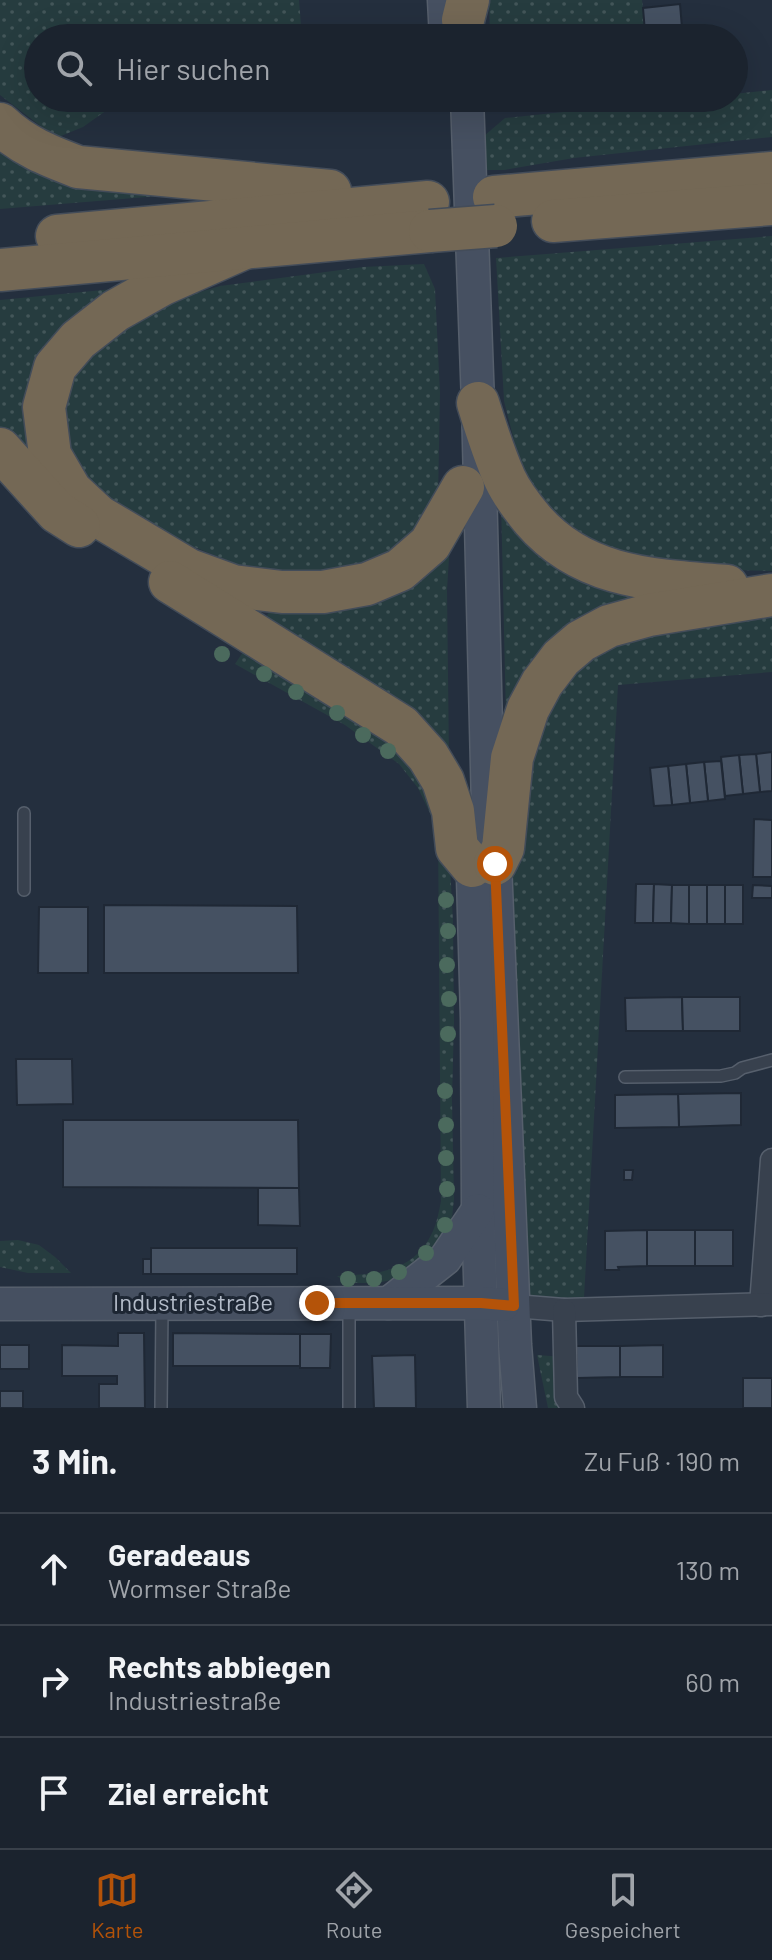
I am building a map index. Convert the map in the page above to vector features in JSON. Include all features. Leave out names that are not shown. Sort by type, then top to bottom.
[{"type":"highway","points":[[0,124],[39,152],[78,167],[321,192],[353,190],[379,207]]},
{"type":"highway","points":[[495,212],[772,173]]},
{"type":"highway","points":[[0,270],[242,249],[429,217],[495,212],[772,204]]},
{"type":"highway","points":[[0,241],[379,207],[429,217]]},
{"type":"highway","points":[[242,249],[163,284],[115,311],[78,340],[55,367],[44,407],[50,455],[71,491],[98,516],[189,570],[233,586],[282,592],[323,592],[367,584],[400,570],[430,544],[463,487]]},
{"type":"highway","points":[[478,403],[506,481],[521,506],[543,532],[573,554],[609,570],[648,579],[772,592]]},
{"type":"highway","points":[[0,449],[57,512],[401,726],[428,756],[443,781],[453,811],[457,848],[484,865],[503,848],[512,758],[528,709],[561,658],[581,641],[609,626],[649,615],[772,592]]},
{"type":"main road","points":[[450,112],[463,487],[520,1408]]},
{"type":"main road","points":[[468,112],[489,848],[484,865],[477,1018],[478,1210],[484,1408]]},
{"type":"main road","points":[[389,1303],[445,1259],[478,1210]]},
{"type":"main road","name":"Industriestraße","points":[[0,1304],[481,1303],[514,1306]]},
{"type":"street","points":[[514,1306],[564,1310],[767,1305],[772,1160]]},
{"type":"street","points":[[564,1310],[566,1397],[573,1408]]},
{"type":"lane","points":[[24,813],[24,890]]},
{"type":"lane","points":[[625,1077],[721,1076],[772,1060]]},
{"type":"lane","points":[[161,1408],[162,1303]]},
{"type":"lane","points":[[333,1303],[349,1383],[349,1408]]},
{"type":"green space","points":[[0,0],[299,0],[301,24],[24,24],[24,112],[104,112],[83,127],[56,138],[0,95]]},
{"type":"green space","points":[[489,0],[642,0],[645,24],[490,24]]},
{"type":"green space","points":[[772,90],[772,137],[484,170],[484,136],[505,118],[563,112],[748,112],[748,93]]},
{"type":"green space","points":[[0,147],[171,195],[0,209]]},
{"type":"green space","points":[[772,236],[772,571],[686,569],[583,542],[527,491],[504,401],[496,258]]},
{"type":"green space","points":[[424,264],[435,289],[440,393],[438,499],[400,552],[319,575],[260,574],[170,537],[92,488],[71,466],[61,394],[78,361],[103,339],[173,300],[220,286],[363,267]]},
{"type":"green space","points":[[144,286],[85,323],[44,471],[0,430],[0,300]]},
{"type":"green space","points":[[501,500],[665,601],[506,718]]},
{"type":"green space","points":[[450,542],[447,590],[449,760],[261,626],[273,605]]},
{"type":"green space","points":[[772,607],[772,672],[618,685],[584,1298],[537,1299],[524,1291],[511,905],[517,797],[558,679],[627,636]]},
{"type":"green space","points":[[245,649],[419,763],[448,829],[453,921],[454,1199],[451,1228],[442,1248],[402,1278],[376,1283],[346,1283],[337,1276],[380,1272],[405,1263],[425,1245],[439,1213],[438,830],[418,788],[399,764],[345,725],[235,664]]},
{"type":"green space","points":[[18,1240],[39,1245],[71,1273],[28,1273],[0,1267],[0,1241]]},
{"type":"green space","points":[[537,1355],[564,1357],[567,1408],[548,1408]]},
{"type":"building","points":[[680,4],[682,24],[644,24],[643,8]]},
{"type":"building","points":[[772,752],[772,791],[760,792],[756,754]]},
{"type":"building","points":[[756,754],[760,792],[743,794],[739,755]]},
{"type":"building","points":[[739,755],[743,794],[725,796],[721,757]]},
{"type":"building","points":[[721,761],[725,799],[708,801],[704,762]]},
{"type":"building","points":[[704,762],[708,801],[690,803],[686,764]]},
{"type":"building","points":[[686,764],[690,803],[672,805],[668,766]]},
{"type":"building","points":[[668,766],[672,805],[654,806],[650,768]]},
{"type":"building","points":[[754,819],[772,820],[772,877],[753,877]]},
{"type":"building","points":[[636,884],[654,884],[653,923],[635,923]]},
{"type":"building","points":[[654,884],[672,885],[671,923],[653,923]]},
{"type":"building","points":[[672,885],[689,885],[689,924],[671,923]]},
{"type":"building","points":[[689,885],[707,885],[707,924],[689,924]]},
{"type":"building","points":[[707,885],[725,885],[725,924],[707,924]]},
{"type":"building","points":[[725,885],[743,885],[743,924],[725,924]]},
{"type":"building","points":[[753,885],[772,886],[772,898],[752,898]]},
{"type":"building","points":[[104,905],[297,906],[298,973],[104,973]]},
{"type":"building","points":[[39,907],[88,907],[88,973],[38,973]]},
{"type":"building","points":[[682,997],[683,1031],[626,1031],[625,998]]},
{"type":"building","points":[[682,997],[740,997],[740,1031],[683,1031]]},
{"type":"building","points":[[16,1059],[72,1059],[73,1104],[17,1105]]},
{"type":"building","points":[[741,1093],[741,1125],[679,1127],[678,1094]]},
{"type":"building","points":[[678,1094],[679,1127],[615,1128],[615,1095]]},
{"type":"building","points":[[63,1120],[298,1120],[299,1188],[63,1187]]},
{"type":"building","points":[[624,1170],[633,1170],[632,1180],[624,1180]]},
{"type":"building","points":[[258,1188],[299,1188],[300,1226],[258,1225]]},
{"type":"building","points":[[647,1230],[647,1266],[605,1270],[605,1231]]},
{"type":"building","points":[[647,1230],[695,1230],[695,1266],[647,1266]]},
{"type":"building","points":[[695,1230],[733,1230],[733,1266],[695,1266]]},
{"type":"building","points":[[151,1248],[297,1248],[297,1274],[151,1274]]},
{"type":"building","points":[[143,1259],[151,1259],[151,1274],[143,1274]]},
{"type":"building","points":[[118,1333],[144,1333],[145,1408],[99,1408],[99,1384],[117,1384],[117,1376],[62,1376],[62,1345],[118,1346]]},
{"type":"building","points":[[173,1333],[300,1334],[300,1366],[173,1366]]},
{"type":"building","points":[[300,1334],[331,1334],[330,1368],[300,1368]]},
{"type":"building","points":[[0,1345],[29,1345],[29,1369],[0,1369]]},
{"type":"building","points":[[663,1345],[663,1377],[620,1377],[620,1346]]},
{"type":"building","points":[[576,1346],[620,1346],[620,1377],[577,1378]]},
{"type":"building","points":[[415,1355],[416,1408],[374,1408],[372,1356]]},
{"type":"building","points":[[743,1378],[772,1378],[772,1408],[743,1408]]},
{"type":"building","points":[[0,1391],[23,1391],[23,1408],[0,1408]]},
{"type":"route","points":[[317,1303],[481,1303],[514,1306],[495,864]]}]
